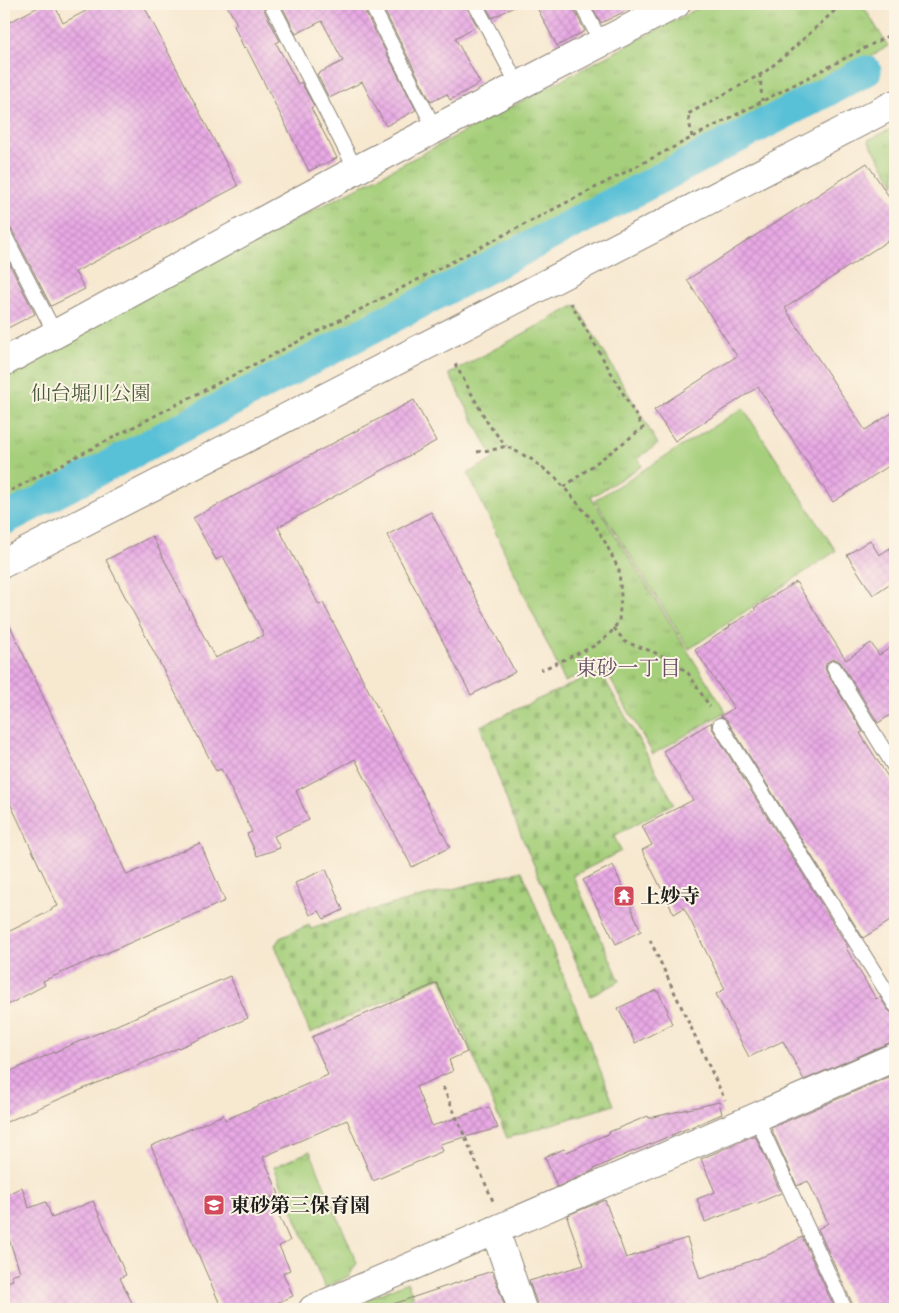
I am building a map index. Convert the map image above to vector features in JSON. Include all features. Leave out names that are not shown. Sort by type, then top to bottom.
[{"type":"street","points":[[4,362],[356,170],[676,4]]},
{"type":"street","points":[[4,563],[895,104]]},
{"type":"street","points":[[313,1309],[895,1057]]},
{"type":"street","points":[[499,1228],[522,1309]]},
{"type":"lane","points":[[271,4],[356,170]]},
{"type":"lane","points":[[371,4],[435,129]]},
{"type":"lane","points":[[475,4],[518,85]]},
{"type":"lane","points":[[581,4],[601,42]]},
{"type":"lane","points":[[4,234],[56,335]]},
{"type":"lane","points":[[834,668],[895,768]]},
{"type":"lane","points":[[720,725],[895,1005]]},
{"type":"lane","points":[[747,1122],[845,1309]]},
{"type":"path","points":[[692,137],[688,114],[765,72],[842,4]]},
{"type":"path","points":[[4,494],[888,36]]},
{"type":"path","points":[[760,74],[762,101]]},
{"type":"path","points":[[564,487],[643,428],[570,301]]},
{"type":"path","points":[[452,360],[489,425],[506,446],[531,459],[556,478],[592,520],[619,570],[621,596],[619,621],[609,635],[594,646],[541,670]]},
{"type":"path","points":[[477,452],[506,446]]},
{"type":"path","points":[[614,628],[625,642],[671,660],[688,673],[720,725]]},
{"type":"path","points":[[650,940],[747,1122]]},
{"type":"path","points":[[443,1087],[499,1228]]},
{"type":"green space","name":"仙台堀川公園","points":[[706,4],[862,4],[888,46],[4,507],[4,370],[361,186]]},
{"type":"green space","points":[[895,127],[895,185],[868,140]]},
{"type":"green space","points":[[576,305],[658,444],[638,458],[642,466],[591,497],[726,712],[653,754],[601,663],[565,682],[468,473],[494,459],[449,374]]},
{"type":"green space","points":[[743,408],[836,551],[689,649],[595,500]]},
{"type":"green space","points":[[600,671],[674,803],[614,836],[621,851],[573,876],[620,981],[591,996],[511,812],[480,726]]},
{"type":"green space","points":[[522,871],[614,1105],[507,1138],[441,977],[310,1033],[275,945],[280,938],[309,925],[311,929],[356,914]]},
{"type":"green space","points":[[310,1151],[357,1263],[349,1276],[325,1288],[274,1167]]},
{"type":"green space","points":[[407,1282],[419,1309],[346,1309]]},
{"type":"building","points":[[44,4],[54,4],[63,23],[99,4],[143,4],[238,186],[75,272],[85,289],[51,306],[12,230],[4,225],[4,25]]},
{"type":"building","points":[[226,4],[262,4],[280,41],[276,43],[298,84],[301,82],[314,106],[311,108],[337,158],[309,171],[246,47],[244,48],[234,26],[237,24]]},
{"type":"building","points":[[281,4],[362,4],[416,110],[386,126],[362,82],[329,98],[317,74],[343,61],[322,21],[296,34]]},
{"type":"building","points":[[381,4],[466,4],[477,26],[455,38],[480,83],[450,100],[447,94],[431,102]]},
{"type":"building","points":[[485,4],[520,4],[492,18]]},
{"type":"building","points":[[535,4],[572,4],[585,31],[557,46]]},
{"type":"building","points":[[591,4],[640,4],[601,23]]},
{"type":"building","points":[[867,163],[895,206],[895,236],[785,308],[865,430],[895,411],[895,462],[833,502],[758,387],[675,441],[654,410],[737,356],[687,280]]},
{"type":"building","points":[[4,253],[35,314],[4,330]]},
{"type":"building","points":[[414,400],[436,441],[278,527],[319,605],[323,603],[450,847],[412,867],[355,759],[296,791],[309,820],[274,836],[280,848],[257,856],[247,834],[252,832],[221,769],[216,771],[106,560],[152,536],[215,658],[264,635],[223,556],[216,560],[193,518]]},
{"type":"building","points":[[431,512],[515,672],[471,695],[387,535]]},
{"type":"building","points":[[870,540],[879,555],[895,545],[895,580],[873,595],[847,555]]},
{"type":"building","points":[[796,582],[846,660],[871,643],[879,655],[895,645],[895,712],[878,723],[841,663],[833,659],[826,664],[825,668],[863,732],[860,733],[895,788],[895,918],[863,938],[727,720],[721,716],[734,708],[695,650],[756,610],[754,608]]},
{"type":"building","points":[[4,613],[127,875],[200,843],[225,901],[43,981],[45,985],[4,1007],[4,934],[58,906],[4,790]]},
{"type":"building","points":[[712,722],[713,730],[848,947],[846,948],[876,999],[880,997],[895,1018],[895,1042],[804,1080],[783,1041],[749,1057],[716,994],[725,989],[684,908],[674,914],[642,850],[652,845],[642,826],[693,800],[663,751]]},
{"type":"building","points":[[613,865],[641,931],[616,944],[583,880]]},
{"type":"building","points":[[326,869],[343,910],[324,919],[319,911],[310,915],[295,883]]},
{"type":"building","points":[[230,976],[248,1018],[4,1123],[4,1074]]},
{"type":"building","points":[[437,983],[467,1052],[449,1060],[453,1071],[416,1087],[432,1126],[489,1107],[498,1128],[440,1144],[443,1151],[373,1181],[347,1120],[263,1157],[279,1194],[271,1197],[290,1241],[279,1246],[290,1270],[283,1273],[293,1296],[263,1309],[222,1309],[151,1146],[223,1115],[225,1120],[328,1075],[312,1037]]},
{"type":"building","points":[[657,990],[668,1011],[672,1024],[635,1043],[618,1008]]},
{"type":"building","points":[[895,1074],[895,1309],[854,1309],[818,1229],[828,1223],[808,1181],[797,1186],[771,1128]]},
{"type":"building","points":[[719,1102],[722,1114],[615,1159],[557,1187],[545,1157],[564,1149],[567,1152],[648,1116],[649,1118]]},
{"type":"building","points":[[755,1135],[781,1193],[705,1222],[697,1199],[715,1192],[701,1159]]},
{"type":"building","points":[[22,1187],[29,1208],[46,1202],[52,1218],[93,1201],[126,1275],[120,1278],[135,1309],[4,1309],[4,1283],[13,1280],[11,1275],[20,1272],[4,1224],[4,1196]]},
{"type":"building","points":[[605,1200],[626,1258],[687,1238],[700,1279],[770,1254],[802,1237],[835,1309],[537,1309],[529,1281],[584,1265],[567,1217],[569,1217],[568,1215]]},
{"type":"building","points":[[492,1271],[506,1309],[391,1309],[390,1305]]},
{"type":"waterway","points":[[4,520],[866,71]]},
{"type":"place","name":"上妙寺","points":[[624,896]]},
{"type":"place","name":"東砂第三保育園","points":[[214,1205]]},
{"type":"district","name":"東砂一丁目","points":[[628,668]]}]
